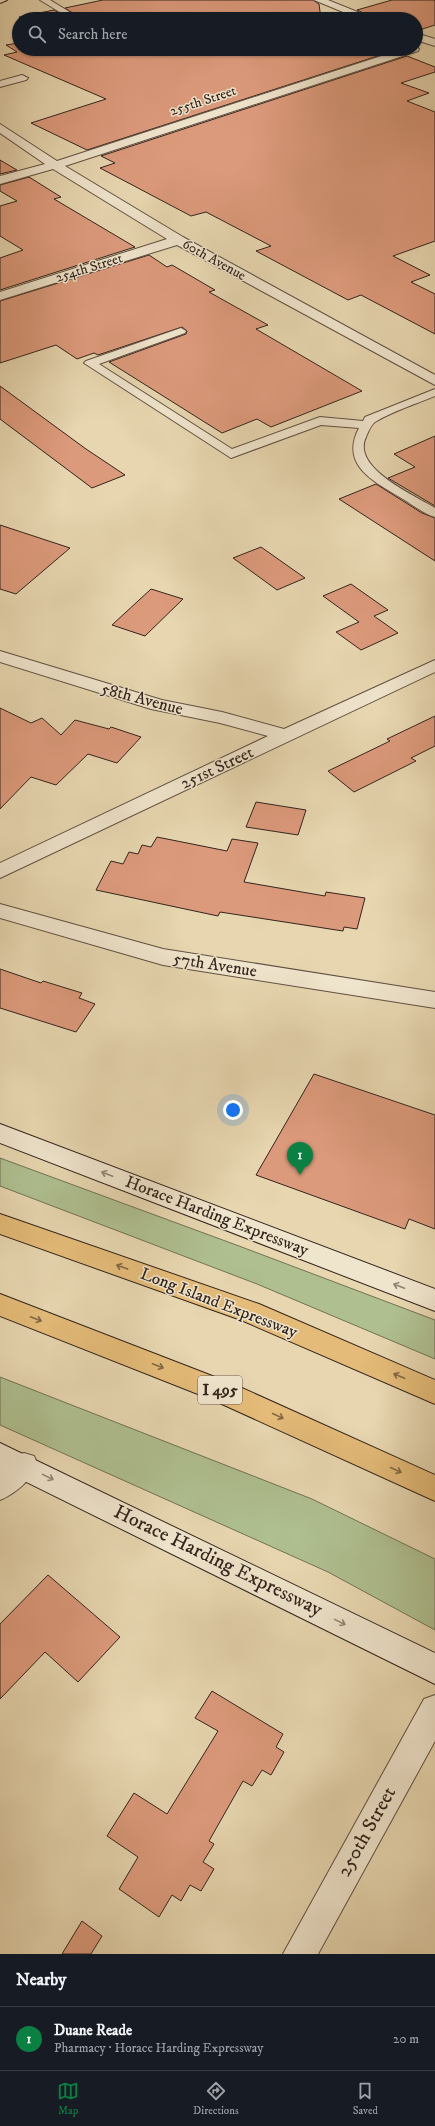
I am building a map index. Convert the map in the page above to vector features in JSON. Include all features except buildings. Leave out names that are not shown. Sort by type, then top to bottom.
[{"type":"highway","name":"Long Island Expressway","points":[[0,1224],[250,1312],[435,1392]]},
{"type":"highway","name":"I 495","points":[[0,1305],[223,1392],[435,1488]]},
{"type":"street","points":[[319,0],[351,12]]},
{"type":"street","points":[[423,39],[435,43]]},
{"type":"street","name":"255th Street","points":[[423,47],[435,43]]},
{"type":"street","name":"255th Street","points":[[0,180],[55,164],[393,56]]},
{"type":"street","points":[[0,84],[22,78]]},
{"type":"street","name":"60th Avenue","points":[[0,128],[178,240],[435,381]]},
{"type":"street","name":"254th Street","points":[[0,296],[178,240]]},
{"type":"street","name":"58th Avenue","points":[[0,656],[158,705],[222,718],[285,735]]},
{"type":"street","name":"251st Street","points":[[0,871],[435,665]]},
{"type":"street","name":"57th Avenue","points":[[0,911],[163,957],[435,1000]]},
{"type":"street","name":"Horace Harding Expressway","points":[[0,1133],[435,1300]]},
{"type":"street","points":[[0,1487],[12,1460]]},
{"type":"street","name":"Horace Harding Expressway","points":[[12,1460],[435,1669]]},
{"type":"street","name":"250th Street","points":[[300,1954],[435,1710]]},
{"type":"lane","points":[[44,0],[65,12]]},
{"type":"lane","points":[[181,330],[90,363],[231,454],[320,421],[367,425]]},
{"type":"lane","points":[[435,392],[369,420],[359,439],[358,451],[362,463],[374,476],[435,513]]},
{"type":"green space","points":[[0,1158],[435,1320],[435,1359],[257,1284],[0,1186]]},
{"type":"green space","points":[[0,1377],[312,1499],[435,1559],[435,1630],[328,1572],[0,1425]]},
{"type":"place","name":"Duane Reade","points":[[300,1175]]}]
